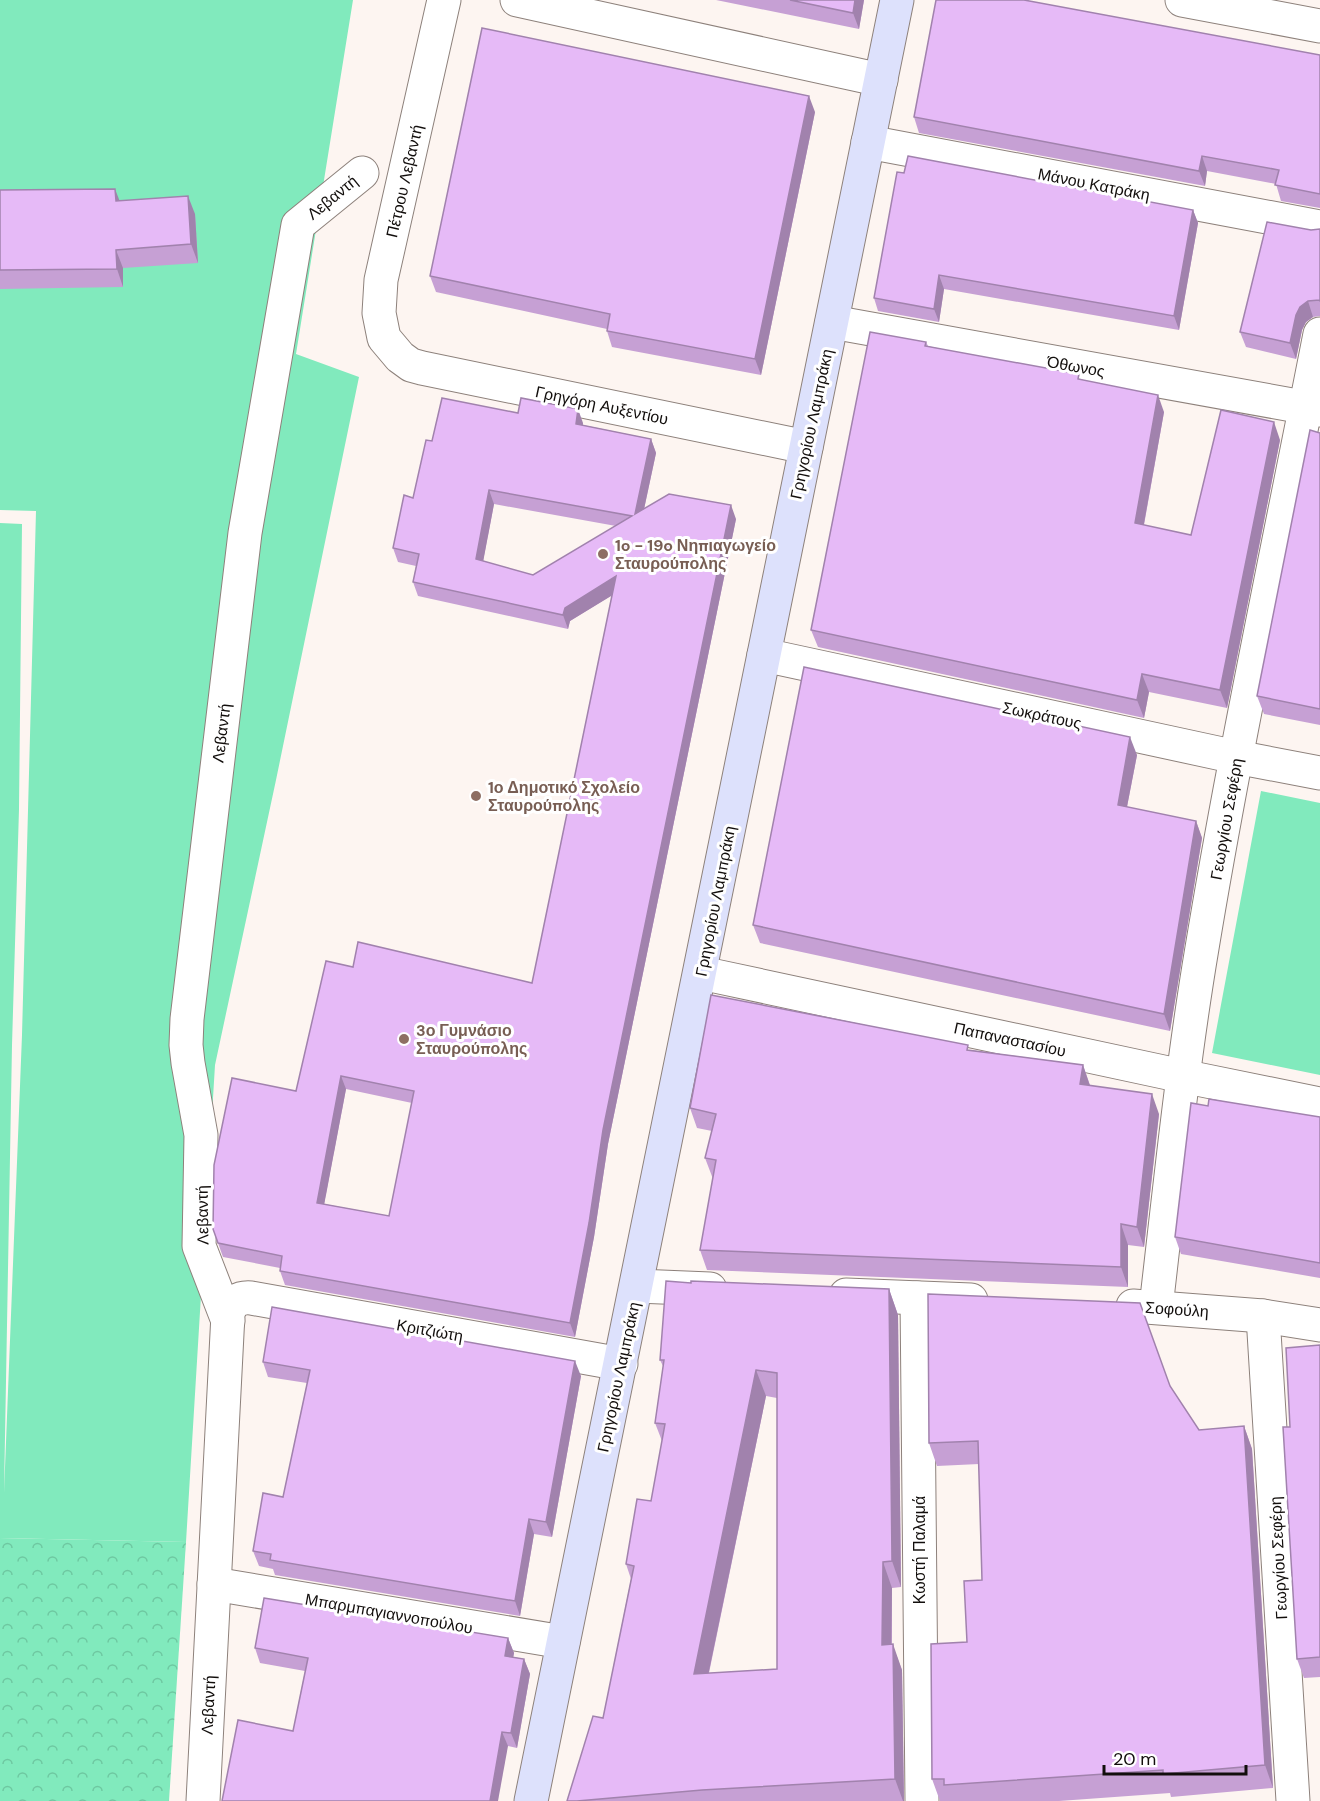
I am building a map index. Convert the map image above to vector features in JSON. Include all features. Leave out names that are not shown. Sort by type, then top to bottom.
[{"type":"street","name":"Πέτρου Λεβαντή","points":[[400,357],[384,338],[379,313],[381,280],[444,0]]},
{"type":"street","points":[[517,0],[881,80]]},
{"type":"street","name":"Γρηγορίου Λαμπράκη","points":[[531,1801],[897,0]]},
{"type":"street","points":[[1182,0],[1320,26]]},
{"type":"street","name":"Μάνου Κατράκη","points":[[868,142],[1320,227]]},
{"type":"street","name":"Λεβαντή","points":[[203,1801],[214,1584],[234,1310],[199,1246],[201,1135],[188,1063],[187,1019],[245,533],[298,225],[362,173]]},
{"type":"street","name":"Όθωνος","points":[[832,322],[1313,408]]},
{"type":"street","name":"Γεωργίου Σεφέρη","points":[[1156,1307],[1182,1076],[1202,948],[1236,757],[1313,408],[1320,334]]},
{"type":"street","name":"Γρηγόρη Αυξεντίου","points":[[400,357],[411,365],[422,368],[806,447]]},
{"type":"street","name":"Σωκράτους","points":[[764,654],[1236,757],[1320,773]]},
{"type":"street","name":"Παπαναστασίου","points":[[700,972],[1320,1104]]},
{"type":"street","points":[[637,1286],[743,1290]]},
{"type":"street","points":[[813,1293],[1000,1301]]},
{"type":"street","name":"Κριτζιώτη","points":[[234,1310],[251,1298],[621,1364]]},
{"type":"street","name":"Κωστή Παλαμά","points":[[917,1298],[922,1801]]},
{"type":"street","name":"Σοφούλη","points":[[1103,1304],[1263,1316],[1320,1325]]},
{"type":"street","name":"Γεωργίου Σεφέρη","points":[[1263,1316],[1293,1801]]},
{"type":"street","name":"Μπαρμπαγιαννοπούλου","points":[[214,1584],[563,1642]]},
{"type":"green space","points":[[0,0],[353,0],[296,354],[359,377],[215,1065],[186,1542],[0,1538],[0,523],[22,524],[19,809],[12,1045],[4,1493],[22,1035],[36,511],[0,510]]},
{"type":"green space","points":[[1261,791],[1320,803],[1320,1075],[1212,1053]]},
{"type":"green space","points":[[0,1538],[186,1542],[169,1801],[0,1801]]},
{"type":"building","points":[[790,0],[855,0],[853,13]]},
{"type":"building","points":[[936,0],[1024,0],[1320,55],[1320,194],[1275,185],[1279,170],[1202,156],[1199,171],[914,117]]},
{"type":"building","points":[[482,28],[809,96],[755,359],[607,331],[610,314],[430,276]]},
{"type":"building","points":[[908,156],[1193,210],[1174,316],[939,275],[934,309],[874,298],[897,172],[904,173]]},
{"type":"building","points":[[115,189],[116,201],[188,196],[191,244],[116,250],[117,269],[0,270],[0,190]]},
{"type":"building","points":[[1267,222],[1311,230],[1320,229],[1320,301],[1308,301],[1300,307],[1290,343],[1240,332]]},
{"type":"building","points":[[870,332],[926,342],[925,346],[1079,374],[1078,379],[1158,395],[1135,523],[1191,535],[1221,410],[1274,422],[1220,690],[1142,674],[1137,700],[811,630]]},
{"type":"building","points":[[442,398],[518,413],[521,398],[578,409],[576,424],[651,439],[635,514],[669,494],[731,505],[603,1130],[589,1223],[570,1323],[280,1271],[282,1256],[218,1243],[213,1229],[214,1165],[232,1078],[296,1091],[326,961],[353,967],[358,942],[532,983],[616,576],[565,608],[563,615],[413,582],[419,554],[393,548],[404,495],[413,498],[426,440],[432,441]],"holes":[[[489,490],[632,516],[533,575],[476,559]],[[341,1076],[414,1091],[389,1216],[317,1203]]]},
{"type":"building","points":[[1310,430],[1320,433],[1320,709],[1257,696]]},
{"type":"building","points":[[804,667],[1130,737],[1118,805],[1196,821],[1164,1014],[753,925]]},
{"type":"building","points":[[711,995],[968,1045],[967,1050],[1083,1065],[1080,1084],[1152,1094],[1137,1227],[1121,1224],[1121,1267],[700,1250],[716,1160],[705,1158],[716,1114],[690,1108]]},
{"type":"building","points":[[1209,1099],[1320,1117],[1320,1263],[1175,1237],[1191,1103],[1208,1106]]},
{"type":"building","points":[[666,1281],[889,1289],[892,1561],[883,1562],[882,1645],[893,1644],[895,1779],[702,1790],[567,1801],[593,1716],[603,1718],[634,1566],[626,1564],[637,1499],[651,1501],[665,1424],[655,1423],[664,1360],[660,1360]],"holes":[[[756,1370],[777,1373],[777,1669],[694,1674]]]},
{"type":"building","points":[[928,1294],[1140,1303],[1170,1386],[1199,1430],[1244,1426],[1265,1765],[1163,1774],[1163,1770],[944,1785],[944,1779],[932,1779],[931,1644],[967,1642],[964,1581],[982,1580],[978,1441],[929,1443]]},
{"type":"building","points":[[272,1307],[575,1361],[546,1522],[529,1519],[515,1601],[270,1560],[271,1554],[253,1551],[263,1493],[283,1497],[310,1370],[263,1362]]},
{"type":"building","points":[[1320,1345],[1320,1657],[1297,1659],[1283,1427],[1290,1427],[1286,1348]]},
{"type":"building","points":[[264,1598],[508,1638],[505,1656],[524,1659],[511,1733],[502,1732],[490,1801],[222,1801],[238,1720],[293,1731],[308,1658],[255,1648]]},
{"type":"place","name":"1o - 19o Νηπιαγωγείο Σταυρούπολης","points":[[603,554]]},
{"type":"place","name":"1ο Δημοτικό Σχολείο Σταυρούπολης","points":[[476,796]]},
{"type":"place","name":"3ο Γυμνάσιο Σταυρούπολης","points":[[404,1039]]}]
